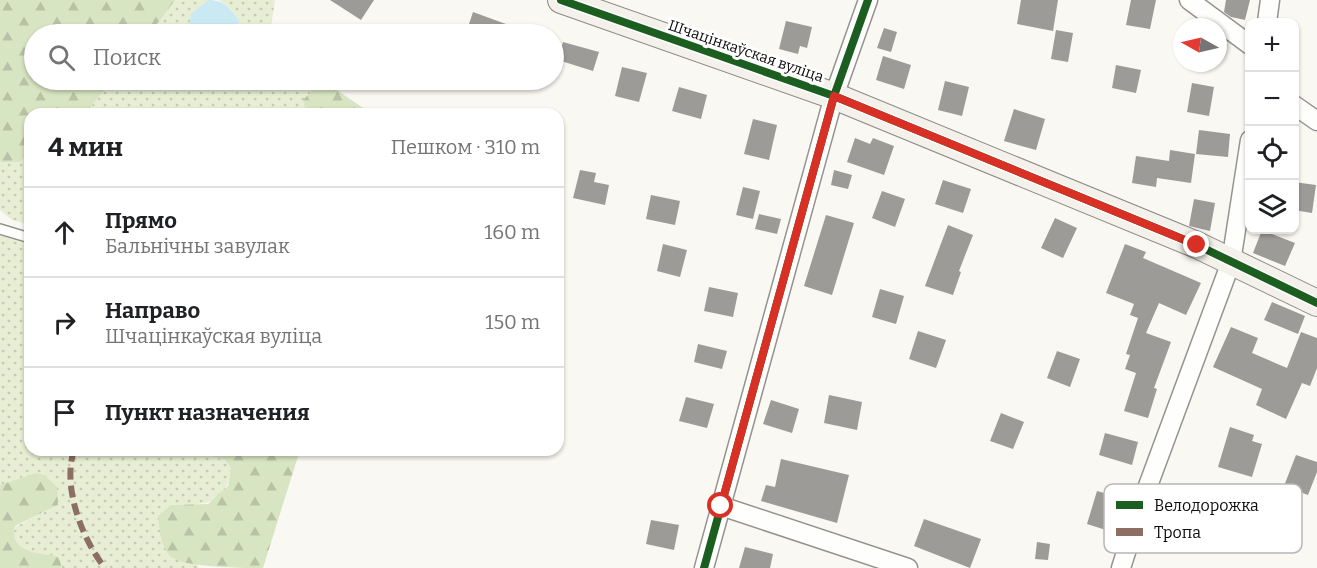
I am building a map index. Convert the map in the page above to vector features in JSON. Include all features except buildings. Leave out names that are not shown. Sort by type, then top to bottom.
[{"type":"street","name":"Шчацінкаўская вуліца","points":[[561,0],[611,8],[834,96],[1197,245],[1317,303]]},
{"type":"street","points":[[704,568],[834,96],[868,0]]},
{"type":"street","points":[[1189,0],[1245,41]]},
{"type":"street","points":[[1268,18],[1270,0]]},
{"type":"street","points":[[1299,108],[1317,121]]},
{"type":"street","points":[[1149,484],[1231,262],[1245,172]]},
{"type":"street","points":[[721,506],[898,566]]},
{"type":"street","points":[[1121,568],[1126,553]]},
{"type":"lane","points":[[0,229],[24,236]]},
{"type":"green space","points":[[0,0],[175,0],[156,24],[24,24],[24,90],[105,90],[90,108],[24,108],[24,158],[20,162],[1,162]]},
{"type":"green space","points":[[175,0],[208,0],[191,15],[191,24],[156,24]]},
{"type":"green space","points":[[219,0],[275,0],[271,24],[238,24],[240,22],[231,9]]},
{"type":"green space","points":[[105,90],[312,90],[303,100],[305,108],[90,108]]},
{"type":"green space","points":[[312,90],[337,90],[363,108],[305,108],[303,100]]},
{"type":"green space","points":[[24,158],[24,223],[12,220],[0,210],[0,159],[2,162],[20,162]]},
{"type":"green space","points":[[0,235],[24,243],[24,456],[211,456],[225,460],[231,468],[228,481],[219,497],[204,503],[171,505],[199,568],[62,568],[59,557],[27,550],[16,542],[14,536],[15,527],[58,505],[35,473],[0,485]]},
{"type":"green space","points":[[211,456],[298,456],[263,568],[187,563],[170,556],[164,547],[158,516],[171,505],[208,504],[228,486],[231,468],[225,460]]},
{"type":"green space","points":[[35,473],[44,475],[57,487],[58,505],[15,526],[14,535],[16,542],[27,550],[59,557],[62,568],[0,568],[0,485]]},
{"type":"water","points":[[208,0],[214,0],[227,6],[240,22],[238,24],[189,24],[191,14]]},
{"type":"marked path","points":[[73,456],[71,480],[76,512],[89,543],[105,568]]},
{"type":"cycle path","points":[[561,0],[834,96],[1197,245],[1317,303]]},
{"type":"cycle path","points":[[704,568],[834,96],[868,0]]},
{"type":"route","points":[[721,506],[834,96],[1197,245]]}]
